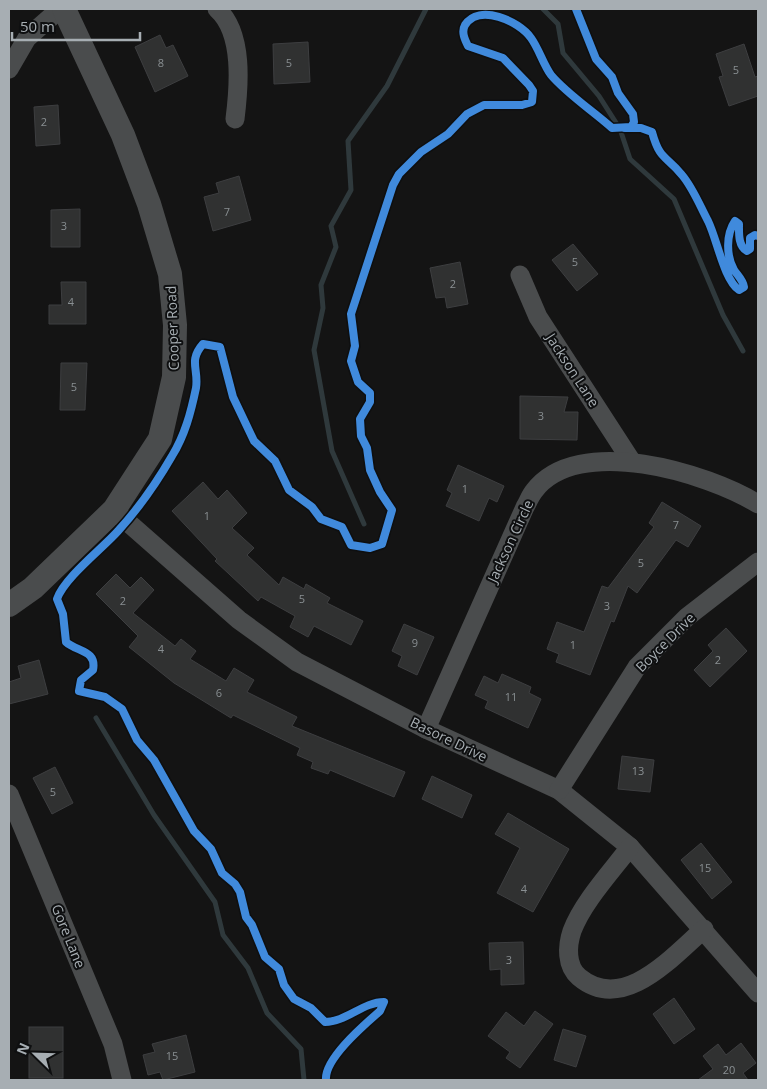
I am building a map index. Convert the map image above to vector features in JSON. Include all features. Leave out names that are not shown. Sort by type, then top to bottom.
[{"type":"street","points":[[9,69],[27,38],[60,9]]},
{"type":"street","name":"Cooper Road","points":[[9,605],[33,588],[114,510],[160,439],[169,408],[174,377],[175,325],[171,282],[150,204],[123,136],[64,9]]},
{"type":"street","points":[[217,9],[224,15],[236,54],[240,80],[235,120]]},
{"type":"street","name":"Jackson Lane","points":[[520,275],[538,317],[632,462]]},
{"type":"street","name":"Jackson Circle","points":[[426,729],[525,507],[534,490],[550,477],[567,468],[591,462],[632,462],[690,473],[744,494],[758,504]]},
{"type":"street","name":"Basore Drive","points":[[114,510],[239,620],[290,656],[426,729],[559,790],[630,847],[704,929],[758,993]]},
{"type":"street","name":"Boyce Drive","points":[[559,790],[637,667],[687,617],[758,562]]},
{"type":"street","name":"Gore Lane","points":[[9,794],[17,832],[114,1044],[122,1080]]},
{"type":"street","points":[[630,847],[579,916],[572,931],[568,947],[570,961],[577,976],[603,990],[623,988],[648,977],[704,929]]},
{"type":"building","points":[[160,35],[166,48],[173,45],[188,76],[155,92],[135,47]]},
{"type":"building","points":[[308,42],[310,82],[274,84],[273,44]]},
{"type":"building","points":[[744,44],[755,77],[758,76],[758,96],[729,106],[719,77],[723,76],[716,54]]},
{"type":"building","points":[[58,105],[60,144],[36,146],[34,107]]},
{"type":"building","points":[[239,176],[251,220],[213,231],[204,197],[219,193],[216,183]]},
{"type":"building","points":[[80,209],[80,247],[51,247],[51,210]]},
{"type":"building","points":[[573,244],[598,274],[577,291],[552,260]]},
{"type":"building","points":[[460,262],[468,304],[447,308],[445,297],[436,298],[430,268]]},
{"type":"building","points":[[61,282],[86,282],[86,324],[49,324],[49,305],[62,305]]},
{"type":"building","points":[[61,363],[87,363],[85,410],[60,410]]},
{"type":"building","points":[[520,396],[568,397],[564,412],[578,412],[577,440],[520,439]]},
{"type":"building","points":[[458,465],[504,486],[497,502],[489,498],[479,521],[446,506],[452,493],[447,490]]},
{"type":"building","points":[[203,482],[218,499],[227,490],[247,513],[232,528],[254,548],[247,555],[279,585],[283,577],[304,589],[306,584],[330,598],[327,603],[363,621],[351,645],[314,626],[308,637],[290,627],[295,616],[261,597],[258,601],[215,561],[217,559],[172,511]]},
{"type":"building","points":[[662,502],[701,526],[688,547],[676,540],[637,593],[628,586],[614,622],[611,621],[590,675],[556,662],[559,654],[547,649],[557,622],[584,632],[602,586],[608,588],[654,527],[649,523]]},
{"type":"building","points":[[116,574],[130,588],[141,577],[154,590],[133,613],[175,646],[181,639],[196,651],[190,659],[226,681],[234,668],[254,680],[247,692],[297,717],[292,726],[405,772],[394,797],[330,770],[328,774],[311,768],[313,762],[297,755],[300,748],[233,715],[231,718],[174,683],[129,647],[138,636],[96,594]]},
{"type":"building","points":[[404,624],[434,637],[417,675],[398,666],[402,656],[392,651]]},
{"type":"building","points":[[726,628],[747,651],[710,687],[694,670],[713,651],[708,645]]},
{"type":"building","points":[[39,660],[48,694],[9,704],[9,682],[21,678],[18,666]]},
{"type":"building","points":[[502,674],[531,687],[529,693],[541,699],[528,728],[485,708],[488,701],[475,695],[484,676],[498,683]]},
{"type":"building","points":[[622,756],[654,760],[650,792],[618,789]]},
{"type":"building","points":[[55,767],[73,803],[52,814],[33,778]]},
{"type":"building","points":[[432,776],[472,795],[462,818],[422,799]]},
{"type":"building","points":[[508,813],[569,849],[533,912],[497,893],[520,848],[495,834]]},
{"type":"building","points":[[701,843],[732,882],[712,899],[681,860]]},
{"type":"building","points":[[523,942],[524,984],[501,985],[501,969],[490,970],[489,943]]},
{"type":"building","points":[[674,998],[695,1029],[674,1044],[653,1014]]},
{"type":"building","points":[[535,1011],[553,1024],[520,1068],[506,1058],[510,1052],[488,1036],[506,1012],[524,1026]]},
{"type":"building","points":[[29,1027],[63,1027],[63,1078],[29,1078]]},
{"type":"building","points":[[563,1029],[586,1036],[576,1067],[554,1060]]},
{"type":"building","points":[[186,1035],[195,1072],[163,1080],[160,1072],[148,1075],[143,1055],[155,1052],[152,1044]]},
{"type":"building","points":[[741,1043],[756,1063],[743,1073],[748,1080],[698,1080],[713,1069],[703,1056],[718,1044],[726,1055]]},
{"type":"waterway","points":[[364,524],[332,451],[314,350],[323,308],[321,285],[336,247],[331,226],[351,190],[348,141],[387,86],[426,9]]},
{"type":"waterway","points":[[543,9],[558,24],[563,53],[599,96],[620,129],[630,159],[674,199],[723,315],[743,351]]},
{"type":"waterway","points":[[96,718],[154,815],[215,902],[223,935],[248,968],[267,1013],[301,1049],[304,1080]]},
{"type":"cycle path","points":[[326,1080],[331,1062],[355,1033],[380,1011],[384,1002],[369,1005],[340,1019],[325,1022],[311,1008],[294,999],[284,985],[279,969],[265,957],[252,925],[246,917],[240,892],[235,884],[222,873],[211,849],[194,831],[154,760],[137,740],[122,709],[105,697],[79,691],[81,680],[93,670],[93,663],[89,655],[66,642],[63,614],[57,599],[67,582],[118,531],[133,513],[154,485],[172,456],[181,440],[190,415],[197,381],[195,360],[203,344],[220,347],[233,397],[254,441],[275,461],[289,490],[312,507],[321,519],[342,527],[351,545],[370,548],[382,544],[392,510],[380,492],[370,470],[367,448],[361,436],[360,419],[370,402],[370,393],[358,382],[351,361],[355,346],[351,314],[393,185],[399,174],[421,152],[448,134],[467,114],[484,105],[522,105],[532,102],[533,91],[503,58],[468,46],[463,30],[471,19],[480,15],[499,17],[518,26],[531,38],[551,75],[565,89],[612,128],[631,127],[634,122],[633,114],[618,93],[612,77],[596,59],[576,9]]},
{"type":"cycle path","points":[[625,128],[641,128],[652,132],[661,153],[686,180],[708,221],[729,278],[739,290],[744,287],[731,264],[728,252],[732,226],[735,221],[739,224],[741,243],[747,251],[750,249],[750,238],[755,235],[758,236]]}]
